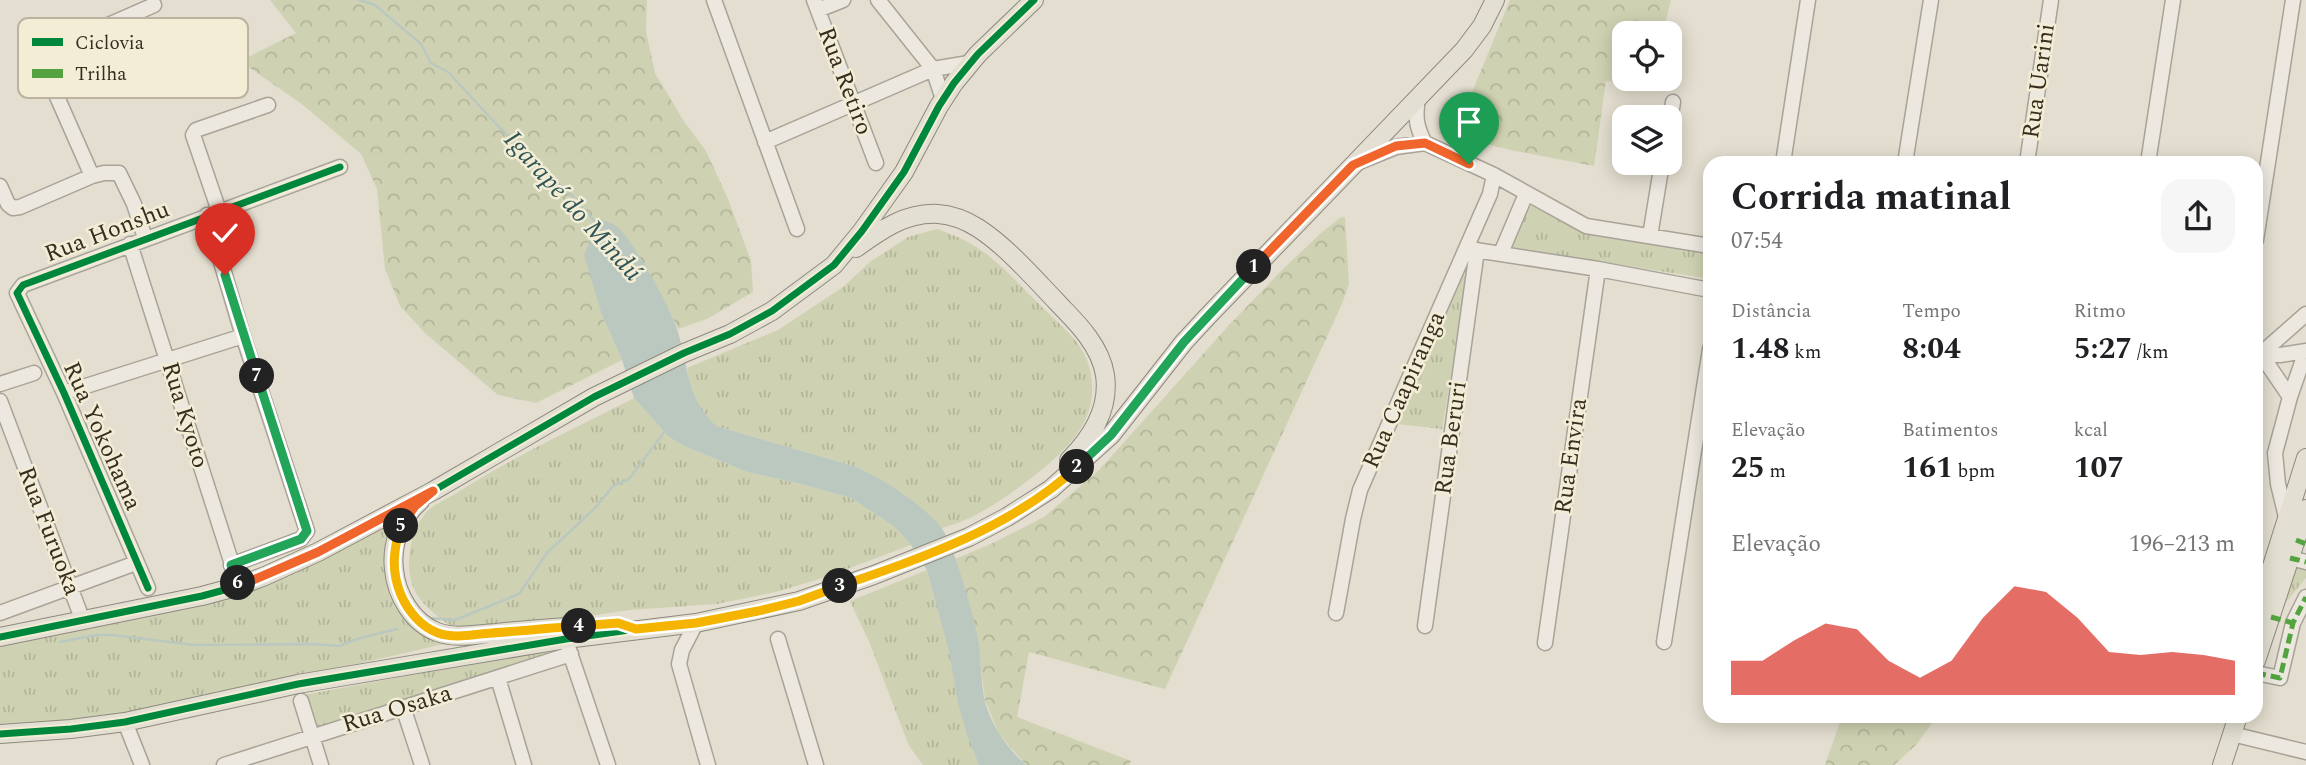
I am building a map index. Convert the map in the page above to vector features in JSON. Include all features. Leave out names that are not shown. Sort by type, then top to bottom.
[{"type":"main road","points":[[834,265],[883,204],[904,172],[943,99],[969,63],[1034,0]]},
{"type":"main road","points":[[0,734],[125,722],[298,684],[568,646],[636,629],[696,623],[799,601],[969,537],[1051,489],[1111,435],[1184,342],[1464,50],[1482,26],[1495,0]]},
{"type":"main road","points":[[0,637],[202,596],[239,586],[318,552],[433,491],[594,397],[772,312],[882,230],[899,221],[921,215],[952,217],[980,229],[1026,269],[1088,336],[1105,375],[1105,399],[1099,419],[1084,445],[1006,517]]},
{"type":"main road","points":[[2263,617],[2287,517],[2306,458]]},
{"type":"main road","points":[[433,491],[415,506],[402,524],[395,546],[394,569],[403,600],[428,628],[439,633],[460,636],[618,623],[636,629]]},
{"type":"main road","points":[[2263,617],[2299,551],[2306,509]]},
{"type":"main road","points":[[2211,765],[2223,723]]},
{"type":"main road","points":[[2222,765],[2236,723]]},
{"type":"street","points":[[714,0],[797,229]]},
{"type":"street","points":[[816,5],[843,0]]},
{"type":"street","points":[[878,0],[933,69],[943,99]]},
{"type":"street","points":[[1784,156],[1808,0]]},
{"type":"street","points":[[1906,156],[1931,0]]},
{"type":"street","name":"Rua Uarini","points":[[2029,156],[2051,0]]},
{"type":"street","points":[[2149,156],[2173,0]]},
{"type":"street","points":[[2263,195],[2293,0]]},
{"type":"street","points":[[124,18],[154,5]]},
{"type":"street","name":"Rua Retiro","points":[[816,5],[876,163]]},
{"type":"street","points":[[765,142],[933,69],[969,63]]},
{"type":"street","points":[[58,98],[92,176]]},
{"type":"street","points":[[1418,98],[1415,115],[1425,143]]},
{"type":"street","points":[[231,565],[301,539],[307,531],[243,336],[193,135],[196,130],[268,105]]},
{"type":"street","points":[[1353,165],[1396,146],[1425,143],[1493,175],[1586,226],[1703,245]]},
{"type":"street","name":"Rua Honshu","points":[[19,300],[17,293],[23,285],[340,167]]},
{"type":"street","points":[[0,186],[8,204],[13,208],[92,176],[115,172],[122,176],[145,238]]},
{"type":"street","name":"Rua Caapiranga","points":[[1336,613],[1360,490],[1472,250],[1490,194],[1493,175]]},
{"type":"street","points":[[1650,236],[1660,175]]},
{"type":"street","points":[[1490,194],[1500,187],[1524,193]]},
{"type":"street","points":[[1501,253],[1524,193]]},
{"type":"street","name":"Rua Kyoto","points":[[130,244],[239,586]]},
{"type":"street","points":[[1472,250],[1703,289]]},
{"type":"street","name":"Rua Beruri","points":[[1425,626],[1472,250]]},
{"type":"street","name":"Rua Envira","points":[[1545,643],[1598,269]]},
{"type":"street","name":"Rua Yokohama","points":[[19,300],[64,393],[148,588]]},
{"type":"street","points":[[2263,347],[2306,314]]},
{"type":"street","points":[[64,393],[243,336]]},
{"type":"street","points":[[2263,353],[2280,355],[2306,351],[2275,453],[2278,484],[2287,517]]},
{"type":"street","points":[[2263,360],[2290,397]]},
{"type":"street","points":[[0,384],[34,373]]},
{"type":"street","points":[[1664,642],[1703,394]]},
{"type":"street","name":"Rua Furuoka","points":[[0,401],[83,621]]},
{"type":"street","points":[[0,613],[136,563]]},
{"type":"street","points":[[2263,674],[2280,678],[2293,623],[2306,597]]},
{"type":"street","points":[[2263,617],[2293,623]]},
{"type":"street","points":[[696,623],[682,650],[679,664],[708,765]]},
{"type":"street","points":[[778,639],[816,765]]},
{"type":"street","points":[[568,646],[608,765]]},
{"type":"street","name":"Rua Osaka","points":[[229,764],[498,678],[568,646]]},
{"type":"street","points":[[498,678],[524,765]]},
{"type":"street","points":[[301,701],[320,765]]},
{"type":"street","points":[[403,707],[422,765]]},
{"type":"street","points":[[125,722],[142,765]]},
{"type":"street","points":[[2232,734],[2306,752]]},
{"type":"green space","points":[[270,0],[647,0],[646,32],[655,73],[685,123],[706,151],[728,199],[751,261],[753,292],[707,319],[678,329],[668,308],[602,315],[622,360],[536,403],[498,395],[426,334],[400,306],[385,269],[377,189],[361,154],[303,105],[248,67],[248,57],[296,33]]},
{"type":"green space","points":[[1510,0],[1671,0],[1666,21],[1612,21],[1612,82],[1606,81],[1594,166],[1454,136]]},
{"type":"green space","points":[[1534,205],[1582,228],[1703,248],[1703,278],[1507,247],[1527,208]]},
{"type":"green space","points":[[1341,217],[1345,218],[1349,284],[1342,304],[1165,689],[1029,652],[1017,717],[1131,761],[1129,765],[1026,765],[999,734],[985,700],[978,642],[955,559],[1044,517],[1099,470],[1230,324],[1282,270]]},
{"type":"green space","points":[[937,229],[976,247],[1011,276],[1078,344],[1087,360],[1092,380],[1088,414],[1071,442],[1058,455],[1030,479],[988,508],[966,520],[942,528],[902,495],[857,467],[716,426],[696,400],[687,368],[778,330],[843,287],[870,262],[908,237]]},
{"type":"green space","points":[[1458,275],[1466,276],[1467,284],[1442,429],[1397,424]]},
{"type":"green space","points":[[634,398],[669,437],[684,446],[747,472],[851,498],[895,527],[911,545],[826,577],[776,592],[717,604],[630,610],[541,623],[453,628],[427,607],[412,583],[409,560],[415,531],[427,512],[499,468]]},
{"type":"green space","points":[[393,524],[387,574],[448,643],[133,712],[0,727],[0,645],[286,576]]},
{"type":"green space","points":[[2293,566],[2306,569],[2306,578],[2281,608]]},
{"type":"green space","points":[[927,570],[948,644],[965,724],[979,765],[923,765],[909,746],[870,644],[850,601]]},
{"type":"green space","points":[[561,647],[562,651],[314,730],[304,695]]},
{"type":"green space","points":[[1840,723],[1932,723],[1917,744],[1894,765],[1825,765]]},
{"type":"shaded area","points":[[600,218],[619,228],[626,236],[652,278],[678,332],[694,394],[716,426],[857,467],[902,493],[940,526],[951,547],[973,618],[979,644],[986,707],[1000,734],[1026,765],[979,765],[958,703],[949,651],[927,570],[895,527],[851,498],[747,472],[684,446],[669,437],[634,398],[622,360],[602,315],[584,255]]},
{"type":"waterway","name":"Igarapé do Mindú","points":[[359,0],[375,5],[421,44],[431,63],[448,72],[598,225]]},
{"type":"waterway","points":[[429,618],[455,620],[519,594],[547,553],[596,507],[613,486],[629,479],[665,431]]},
{"type":"waterway","points":[[60,642],[96,635],[112,635],[194,645],[339,646],[397,629]]},
{"type":"marked path","points":[[2296,540],[2306,544]]},
{"type":"marked path","points":[[2290,558],[2306,562]]},
{"type":"marked path","points":[[2263,674],[2280,678],[2293,623],[2306,597]]},
{"type":"marked path","points":[[2271,617],[2293,623]]},
{"type":"cycle path","points":[[0,637],[202,596],[265,576],[318,552],[433,491],[594,397],[730,334],[772,311],[834,265],[904,172],[954,83],[978,54],[1034,0]]},
{"type":"cycle path","points":[[148,588],[64,393],[17,293],[23,285],[340,167]]},
{"type":"cycle path","points":[[0,734],[125,722],[298,684],[636,629]]},
{"type":"route","points":[[225,275],[307,531],[301,539],[231,565],[239,586],[318,552],[433,491],[415,506],[402,524],[395,546],[394,569],[403,600],[418,620],[428,628],[439,633],[460,636],[618,623],[636,629],[696,623],[799,601],[969,537],[1006,517],[1051,489],[1111,435],[1184,342],[1353,165],[1396,146],[1425,143],[1469,164]]}]
